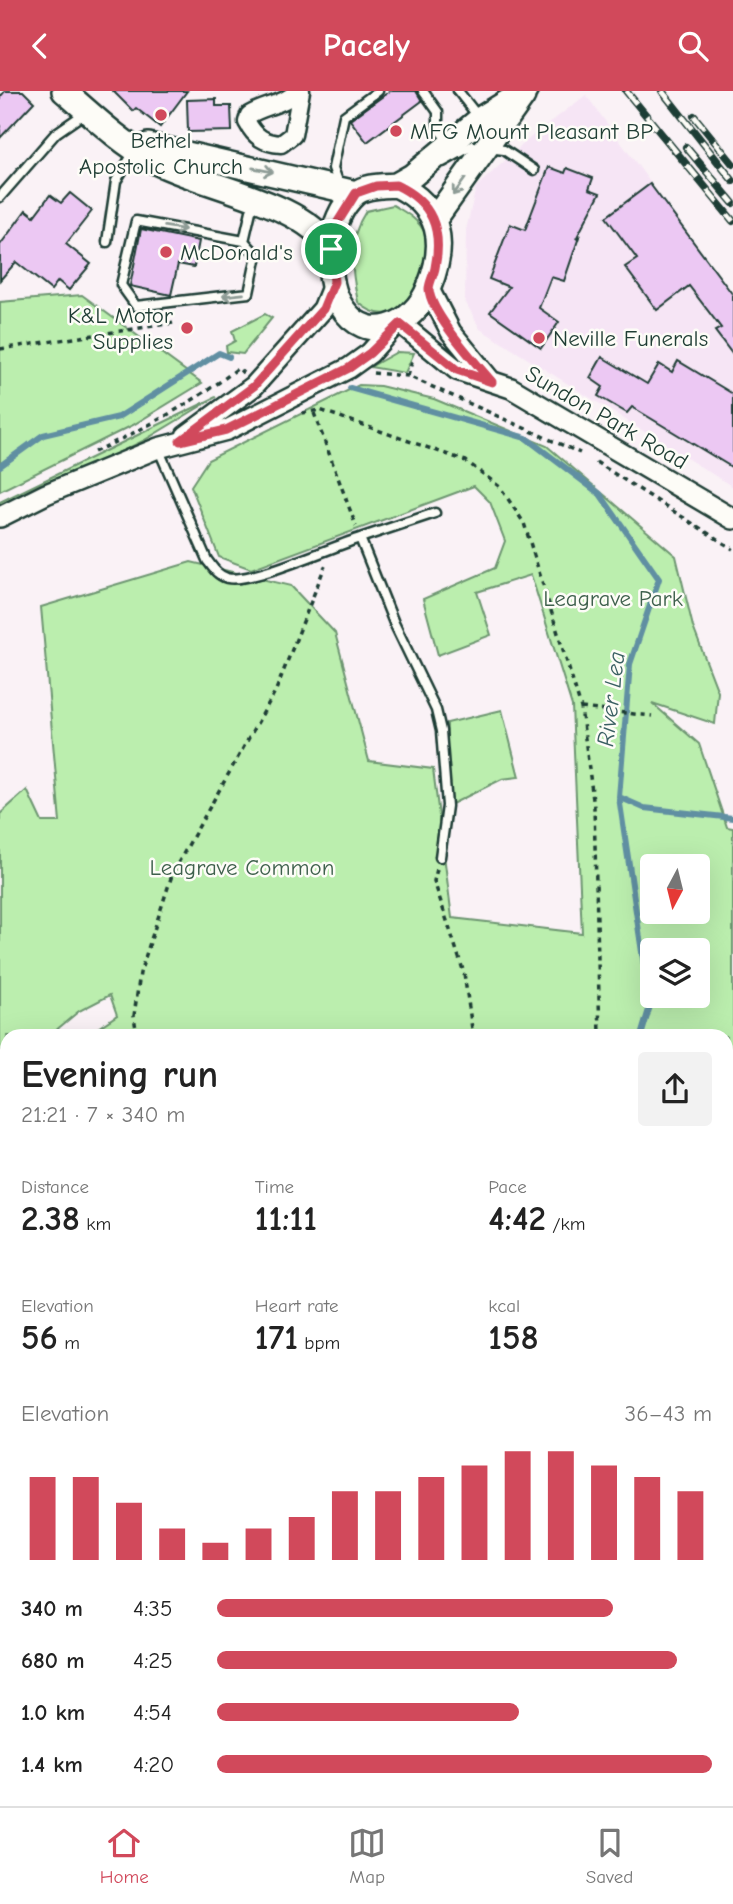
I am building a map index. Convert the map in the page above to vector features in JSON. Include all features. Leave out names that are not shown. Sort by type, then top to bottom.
[{"type":"main road","points":[[64,91],[136,150],[190,177],[260,202],[314,226],[331,249]]},
{"type":"main road","points":[[95,119],[174,153],[269,171],[348,192],[404,181],[480,119],[526,91]]},
{"type":"main road","points":[[435,219],[526,91]]},
{"type":"main road","points":[[348,192],[331,249],[339,303],[356,320],[378,328],[396,325],[417,309],[429,289],[438,247],[435,219],[404,181]]},
{"type":"street","points":[[180,441],[254,386],[323,309],[334,282]]},
{"type":"street","name":"Sundon Park Road","points":[[429,289],[451,332],[492,382]]},
{"type":"street","name":"Sundon Park Road","points":[[396,325],[457,370],[511,388],[733,519]]},
{"type":"street","points":[[0,517],[46,494],[158,448],[226,430],[349,368],[370,353],[396,325]]},
{"type":"lane","points":[[348,192],[333,168],[344,116],[378,91]]},
{"type":"lane","points":[[423,91],[438,112],[438,129],[451,143]]},
{"type":"lane","points":[[458,91],[480,119]]},
{"type":"lane","points":[[0,197],[56,133],[95,119]]},
{"type":"lane","points":[[404,181],[472,146],[504,150],[534,170]]},
{"type":"lane","points":[[107,242],[116,181],[136,150]]},
{"type":"lane","points":[[243,241],[251,211],[260,202]]},
{"type":"lane","points":[[136,221],[243,241],[257,255],[249,293],[136,306],[121,285],[136,221]]},
{"type":"lane","points":[[158,448],[216,572],[229,579],[239,579],[435,513]]},
{"type":"lane","points":[[360,538],[394,623],[436,710],[441,731],[447,806],[440,857]]},
{"type":"path","points":[[0,349],[174,323]]},
{"type":"path","points":[[87,455],[159,420],[209,391],[238,368]]},
{"type":"path","points":[[372,373],[408,376],[585,455],[733,549]]},
{"type":"path","points":[[310,404],[297,413],[314,413],[320,410],[466,461],[500,487],[524,523],[581,708],[594,807],[600,1029]]},
{"type":"path","points":[[314,413],[360,538]]},
{"type":"path","points":[[136,1029],[134,1016],[140,973],[173,873],[276,690],[312,606],[332,547]]},
{"type":"path","points":[[581,708],[652,716]]},
{"type":"path","points":[[440,857],[434,881],[464,973],[472,1029]]},
{"type":"shaded area","points":[[586,95],[733,295],[733,487],[480,329],[465,301],[466,230],[476,187],[531,137]]},
{"type":"green space","points":[[393,205],[412,217],[423,229],[428,250],[426,267],[413,297],[401,308],[388,313],[374,312],[358,302],[352,266],[353,244],[366,211]]},
{"type":"green space","points":[[82,295],[202,383],[133,425],[0,491],[0,302]]},
{"type":"green space","points":[[265,314],[272,318],[243,354],[227,352],[226,346],[235,341],[232,331]]},
{"type":"green space","points":[[397,352],[414,353],[405,373],[370,367]]},
{"type":"green space","name":"Leagrave Common","points":[[359,385],[380,386],[434,399],[547,446],[676,556],[693,627],[718,692],[715,724],[652,703],[699,744],[727,827],[733,828],[733,1029],[96,1029],[117,1015],[110,995],[79,1011],[57,1029],[0,1029],[0,814],[27,790],[42,822],[60,822],[41,607],[191,562],[291,586],[335,633],[369,761],[433,769],[452,918],[582,933],[572,706],[531,575],[477,592],[491,635],[438,655],[423,599],[495,568],[505,541],[490,502],[474,486],[251,569],[219,557],[191,486],[208,460]]},
{"type":"green space","points":[[216,397],[143,441],[0,510],[0,502]]},
{"type":"green space","points":[[502,710],[519,777],[502,779],[452,804],[446,760],[447,723]]},
{"type":"building","points":[[5,91],[23,91],[34,102],[0,138],[0,97]]},
{"type":"building","points":[[113,91],[187,91],[160,127],[136,108],[133,111]]},
{"type":"building","points":[[390,91],[416,91],[422,101],[367,142],[350,120]]},
{"type":"building","points":[[216,99],[216,106],[231,106],[232,131],[188,132],[187,100]]},
{"type":"building","points":[[549,167],[565,173],[567,168],[593,178],[589,189],[600,193],[576,239],[579,237],[564,281],[551,277],[539,308],[559,322],[541,348],[490,312],[509,287],[489,279],[510,224],[525,230]]},
{"type":"building","points":[[650,184],[733,295],[733,355],[715,331],[721,328],[689,286],[657,310],[625,267],[637,259],[606,217]]},
{"type":"building","points":[[70,193],[92,211],[66,244],[91,264],[69,290],[58,281],[51,290],[16,262],[0,280],[0,245],[26,210],[34,216],[50,195],[61,203]]},
{"type":"building","name":"McDonald's","points":[[141,229],[199,241],[194,267],[178,264],[171,295],[130,286]]},
{"type":"building","points":[[602,357],[647,384],[659,364],[672,372],[678,361],[733,394],[733,468],[632,407],[627,413],[598,396],[603,387],[590,378]]},
{"type":"waterway","name":"River Lea","points":[[0,466],[43,435],[119,417],[219,353],[229,357]]},
{"type":"waterway","name":"River Lea","points":[[350,388],[526,438],[600,494],[659,579],[630,664],[619,797],[650,1006],[643,1029]]},
{"type":"waterway","points":[[619,797],[644,808],[733,818]]},
{"type":"railway","points":[[626,91],[733,221]]},
{"type":"railway","points":[[662,91],[733,181]]},
{"type":"railway","points":[[694,116],[733,164]]},
{"type":"railway","points":[[686,147],[733,203]]},
{"type":"place","name":"Bethel Apostolic Church","points":[[161,115]]},
{"type":"place","name":"MFG Mount Pleasant BP","points":[[396,131]]},
{"type":"place","name":"McDonald's","points":[[166,252]]},
{"type":"place","name":"K&L Motor Supplies","points":[[187,328]]},
{"type":"place","name":"Neville Funerals","points":[[539,338]]},
{"type":"route","points":[[396,185],[423,202],[435,219],[438,247],[429,289],[451,332],[492,382],[457,370],[400,324],[393,327],[370,353],[349,368],[226,430],[180,441],[254,386],[323,309],[334,282],[331,249],[336,225],[356,193],[376,186],[396,185]]},
{"type":"park label","name":"Leagrave Park","points":[[613,598]]}]
